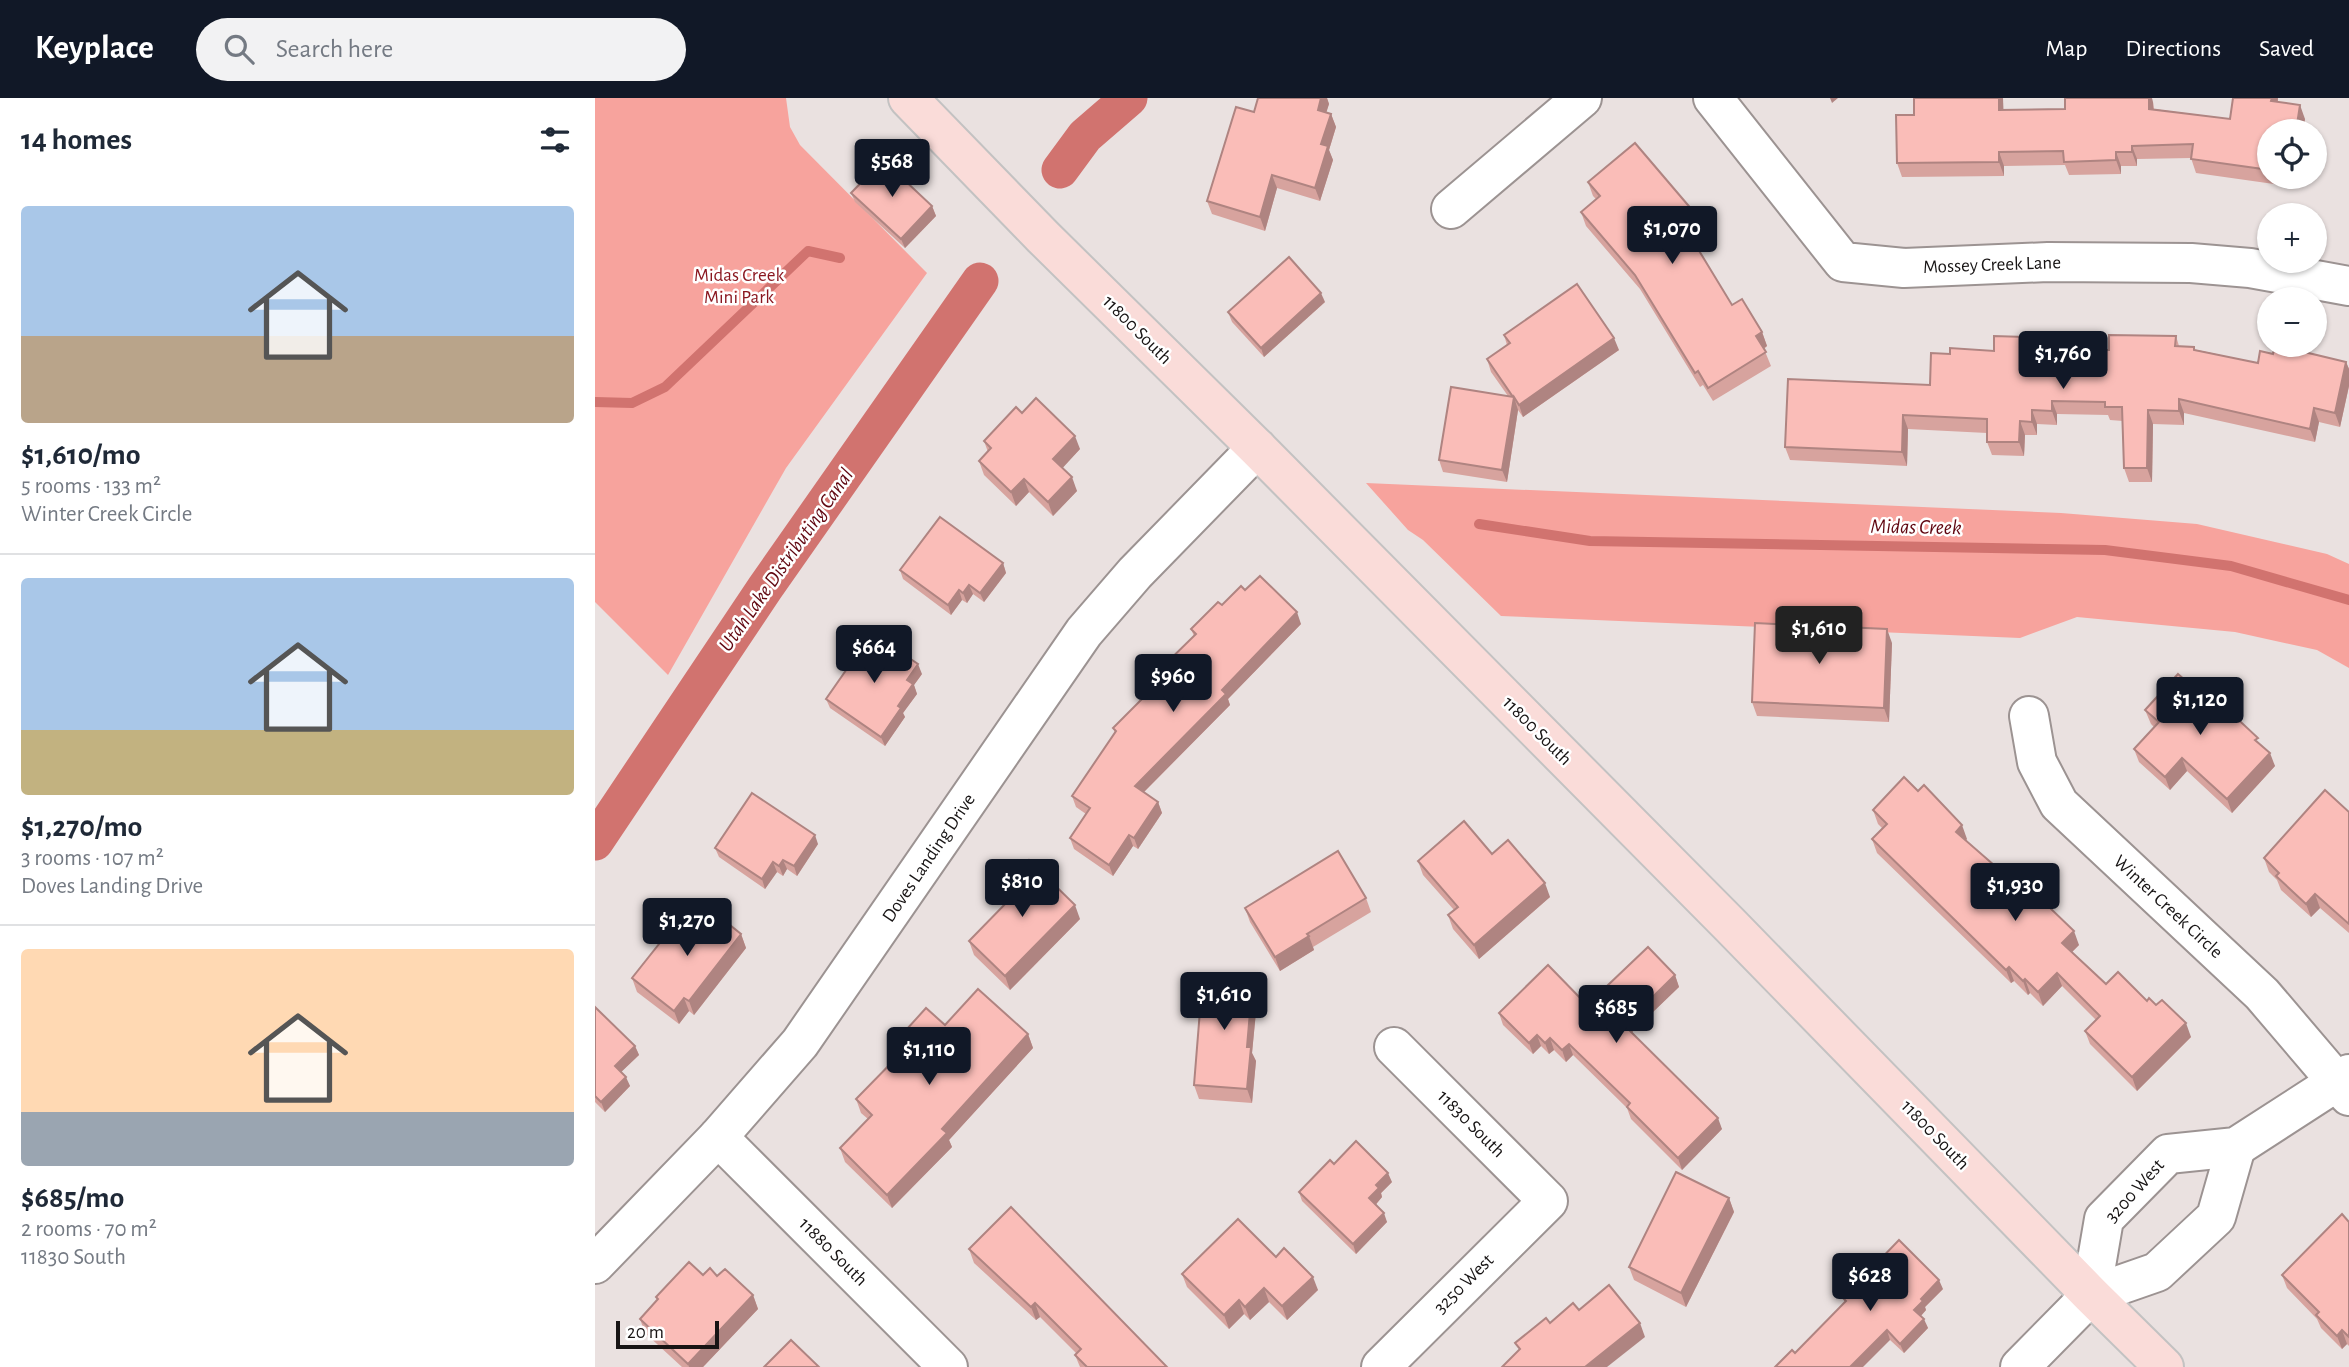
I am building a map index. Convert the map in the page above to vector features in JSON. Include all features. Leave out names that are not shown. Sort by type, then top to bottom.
[{"type":"main road","name":"11800 South","points":[[908,98],[1714,908],[2164,1367]]},
{"type":"street","points":[[1451,209],[1582,98]]},
{"type":"street","name":"Mossey Creek Lane","points":[[1713,98],[1843,262],[1904,268],[2048,262],[2191,263],[2250,268],[2349,286]]},
{"type":"street","name":"Doves Landing Drive","points":[[595,1264],[718,1137],[777,1070],[821,1014],[1084,632],[1135,573],[1257,448]]},
{"type":"street","name":"Winter Creek Circle","points":[[2029,716],[2037,762],[2059,804],[2262,995],[2345,1084]]},
{"type":"street","name":"11830 South","points":[[1394,1047],[1548,1201]]},
{"type":"street","name":"3200 West","points":[[2091,1295],[2104,1219],[2168,1154],[2236,1147],[2345,1084]]},
{"type":"street","name":"11880 South","points":[[718,1137],[947,1367]]},
{"type":"street","points":[[2020,1367],[2091,1295],[2157,1272],[2216,1217],[2236,1147]]},
{"type":"street","name":"3250 West","points":[[1381,1367],[1548,1201]]},
{"type":"green space","name":"Midas Creek Mini Park","points":[[595,98],[786,98],[790,127],[800,145],[927,273],[786,468],[668,675],[595,602]]},
{"type":"green space","points":[[1366,483],[2061,513],[2197,524],[2327,554],[2349,564],[2349,668],[2317,650],[2235,632],[2077,617],[2020,638],[1501,616],[1423,540],[1408,530]]},
{"type":"building","points":[[1258,98],[1321,98],[1318,110],[1331,114],[1321,144],[1328,146],[1315,188],[1272,175],[1260,217],[1207,201],[1236,107],[1254,112]]},
{"type":"building","points":[[1914,98],[1999,98],[1999,110],[2065,109],[2065,98],[2149,98],[2149,109],[2230,119],[2233,98],[2272,98],[2271,101],[2300,105],[2298,119],[2257,119],[2257,168],[2191,159],[2193,144],[2132,146],[2132,152],[2116,152],[2116,160],[2064,162],[2063,151],[1999,152],[1999,162],[1897,163],[1896,115],[1914,115]]},
{"type":"building","points":[[1635,143],[1693,211],[1681,221],[1732,305],[1742,299],[1762,332],[1756,336],[1766,352],[1708,388],[1698,371],[1695,373],[1635,275],[1581,212],[1600,196],[1588,182]]},
{"type":"building","points":[[883,160],[932,206],[901,239],[851,193]]},
{"type":"building","points":[[1289,257],[1321,293],[1261,348],[1228,312]]},
{"type":"building","points":[[1577,284],[1614,338],[1519,405],[1514,397],[1502,470],[1439,460],[1451,387],[1513,397],[1487,359],[1510,343],[1504,335]]},
{"type":"building","points":[[2109,335],[2176,336],[2175,346],[2194,347],[2194,350],[2258,363],[2259,357],[2325,357],[2346,362],[2335,413],[2314,408],[2310,429],[2179,399],[2179,411],[2148,410],[2147,468],[2124,468],[2122,407],[2105,407],[2105,402],[2052,401],[2052,411],[2032,410],[2032,422],[2020,421],[2019,442],[1987,442],[1987,419],[1903,415],[1902,452],[1785,447],[1788,379],[1930,385],[1931,353],[1950,354],[1950,348],[1994,351],[1994,336],[2054,338],[2054,349],[2109,350]]},
{"type":"building","points":[[1036,398],[1075,436],[1053,459],[1072,477],[1048,502],[1024,479],[1011,492],[979,461],[991,448],[984,441],[1016,407],[1022,413]]},
{"type":"building","points":[[940,517],[1003,563],[980,593],[969,585],[963,593],[959,590],[948,605],[900,570]]},
{"type":"building","points":[[1260,576],[1297,612],[1222,690],[1226,694],[1135,786],[1158,802],[1134,838],[1129,835],[1109,865],[1070,838],[1090,808],[1072,796],[1116,731],[1113,728],[1157,684],[1151,678],[1196,634],[1191,629],[1218,602],[1222,605],[1241,586],[1245,590]]},
{"type":"building","points":[[1755,623],[1887,629],[1884,708],[1752,702]]},
{"type":"building","points":[[872,633],[918,664],[907,680],[913,684],[898,706],[901,708],[881,737],[826,699]]},
{"type":"building","points":[[2178,674],[2193,687],[2198,682],[2258,738],[2255,740],[2270,753],[2227,799],[2182,758],[2165,777],[2134,749],[2159,722],[2145,710]]},
{"type":"building","points":[[1904,777],[1918,791],[1924,785],[1962,825],[1956,832],[2018,886],[2022,881],[2074,931],[2062,943],[2106,984],[2118,972],[2147,1001],[2149,998],[2156,1005],[2162,1000],[2186,1023],[2132,1077],[2085,1031],[2100,1016],[2057,973],[2038,992],[2009,967],[2006,970],[1872,839],[1887,824],[1873,810]]},
{"type":"building","points":[[2325,790],[2349,812],[2349,924],[2315,894],[2306,904],[2276,876],[2279,873],[2264,858]]},
{"type":"building","points":[[752,793],[815,835],[794,866],[783,860],[779,866],[773,862],[762,879],[715,848]]},
{"type":"building","points":[[1464,821],[1492,854],[1508,840],[1545,883],[1474,945],[1448,915],[1458,907],[1418,861]]},
{"type":"building","points":[[1338,851],[1366,898],[1275,957],[1245,908]]},
{"type":"building","points":[[1029,860],[1075,905],[1005,976],[969,941],[1012,897],[1002,887]]},
{"type":"building","points":[[705,905],[741,934],[689,1001],[684,998],[674,1011],[632,978],[675,924],[684,931]]},
{"type":"building","points":[[1648,947],[1675,975],[1624,1025],[1718,1118],[1678,1158],[1627,1107],[1630,1103],[1569,1044],[1562,1050],[1550,1038],[1545,1043],[1537,1035],[1529,1043],[1499,1013],[1548,965],[1587,1005]]},
{"type":"building","points":[[1203,973],[1253,977],[1247,1047],[1251,1047],[1247,1089],[1194,1085]]},
{"type":"building","points":[[978,989],[1028,1034],[942,1129],[947,1133],[887,1195],[840,1148],[872,1115],[856,1099],[906,1048],[897,1040],[926,1008],[945,1025]]},
{"type":"building","points":[[595,1007],[635,1046],[615,1066],[626,1077],[601,1102],[595,1096]]},
{"type":"building","points":[[1356,1141],[1388,1173],[1376,1185],[1379,1188],[1369,1198],[1384,1213],[1353,1244],[1299,1192],[1330,1160],[1334,1164]]},
{"type":"building","points":[[1676,1172],[1729,1198],[1681,1293],[1629,1267]]},
{"type":"building","points":[[1011,1207],[1167,1367],[1087,1367],[1075,1355],[1081,1349],[1035,1303],[1031,1307],[969,1249]]},
{"type":"building","points":[[2342,1214],[2349,1222],[2349,1337],[2342,1330],[2337,1336],[2316,1315],[2319,1312],[2282,1275]]},
{"type":"building","points":[[1238,1219],[1276,1257],[1284,1248],[1313,1277],[1282,1306],[1264,1288],[1245,1307],[1239,1300],[1224,1315],[1182,1274]]},
{"type":"building","points":[[1899,1240],[1939,1280],[1914,1310],[1924,1319],[1900,1344],[1887,1330],[1850,1367],[1775,1367],[1792,1350],[1795,1353],[1846,1301],[1843,1298]]},
{"type":"building","points":[[689,1262],[703,1275],[710,1268],[717,1276],[725,1269],[753,1295],[688,1364],[640,1319],[658,1299],[656,1297]]},
{"type":"building","points":[[1609,1285],[1640,1323],[1585,1367],[1502,1367],[1520,1349],[1515,1343],[1546,1318],[1550,1323],[1573,1303],[1579,1310]]},
{"type":"building","points":[[791,1340],[819,1367],[764,1367]]},
{"type":"waterway","name":"Utah Lake Distributing Canal","points":[[1060,170],[1085,136],[1129,98]]},
{"type":"waterway","name":"Midas Creek","points":[[595,402],[632,403],[665,387],[808,251],[840,258]]},
{"type":"waterway","name":"Utah Lake Distributing Canal","points":[[595,842],[765,588],[980,281]]},
{"type":"waterway","name":"Midas Creek","points":[[1479,524],[1590,541],[2105,550],[2231,566],[2349,600]]}]
